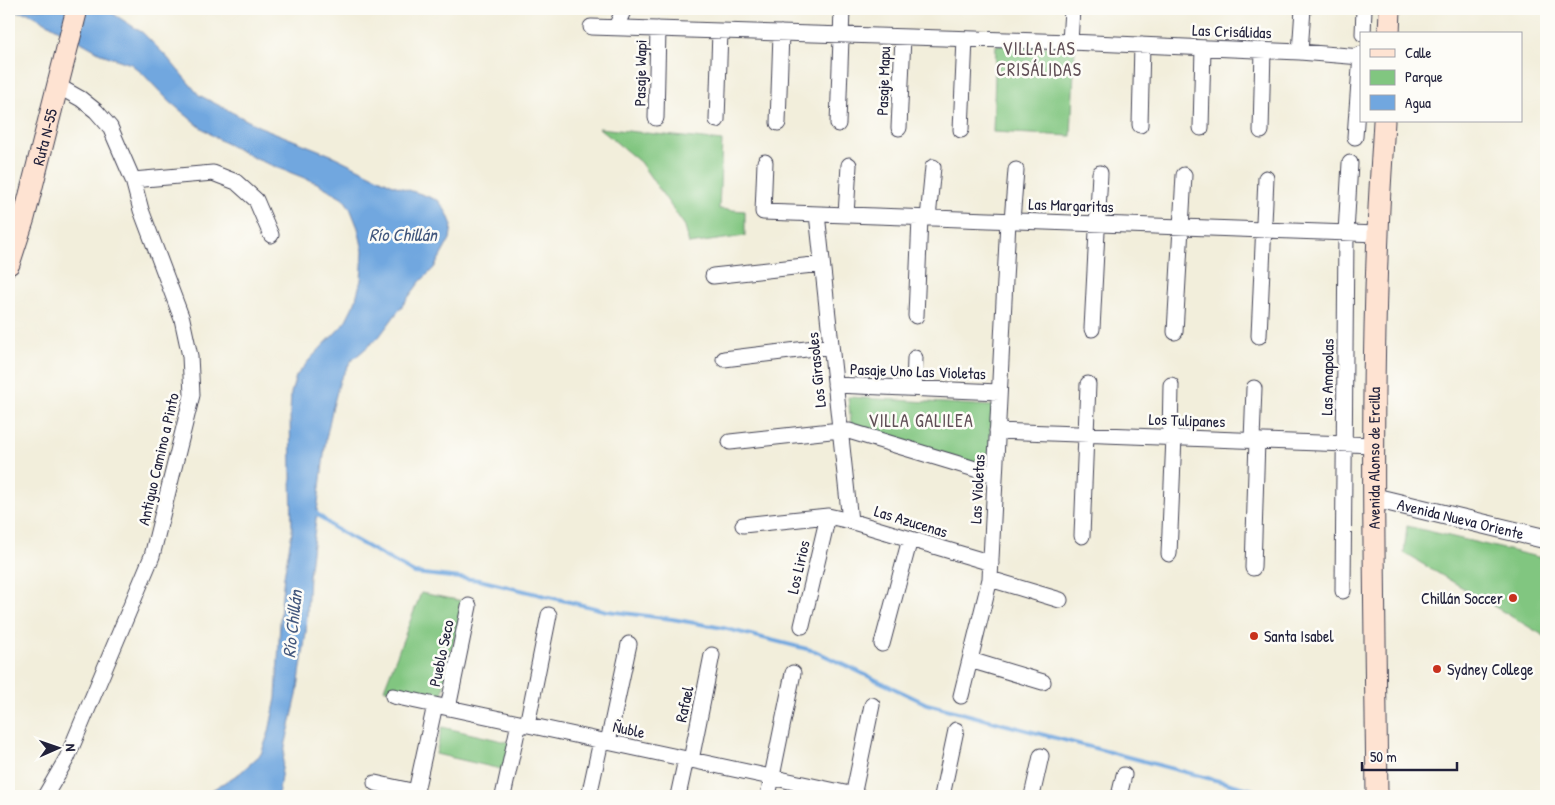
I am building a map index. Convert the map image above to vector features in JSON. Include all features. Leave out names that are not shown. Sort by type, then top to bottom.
[{"type":"main road","name":"Ruta N-55","points":[[9,264],[24,218],[77,9]]},
{"type":"main road","points":[[1389,32],[1390,9]]},
{"type":"main road","name":"Avenida Alonso de Ercilla","points":[[1377,796],[1375,344],[1384,122]]},
{"type":"street","points":[[616,28],[624,9]]},
{"type":"street","points":[[838,124],[842,9]]},
{"type":"street","points":[[1070,42],[1072,9]]},
{"type":"street","points":[[1300,52],[1303,9]]},
{"type":"street","points":[[1363,32],[1364,9]]},
{"type":"street","name":"Las Crisálidas","points":[[591,27],[1070,42],[1360,56]]},
{"type":"street","name":"Pasaje Wapi","points":[[656,118],[658,29]]},
{"type":"street","points":[[718,120],[720,31]]},
{"type":"street","points":[[778,123],[781,33]]},
{"type":"street","name":"Pasaje Mapu","points":[[899,128],[903,36]]},
{"type":"street","points":[[961,130],[965,39]]},
{"type":"street","points":[[1140,126],[1142,45]]},
{"type":"street","points":[[1201,128],[1203,48]]},
{"type":"street","points":[[1261,131],[1263,50]]},
{"type":"street","points":[[1355,137],[1360,70]]},
{"type":"street","name":"Antiguo Camino a Pinto","points":[[45,796],[67,758],[152,556],[192,396],[190,356],[182,320],[141,210],[133,180],[110,127],[60,77]]},
{"type":"street","name":"Las Margaritas","points":[[765,162],[763,212],[1378,234]]},
{"type":"street","name":"Las Amapolas","points":[[1343,591],[1346,233],[1350,163]]},
{"type":"street","points":[[846,215],[849,165]]},
{"type":"street","points":[[916,316],[924,218],[933,167]]},
{"type":"street","name":"Las Violetas","points":[[961,696],[990,579],[999,392],[1010,221],[1016,170]]},
{"type":"street","points":[[133,180],[213,173],[236,182],[256,200],[271,235]]},
{"type":"street","points":[[1092,328],[1100,173]]},
{"type":"street","points":[[1175,332],[1184,175]]},
{"type":"street","points":[[1259,336],[1266,178]]},
{"type":"street","name":"Los Girasoles","points":[[816,214],[850,521]]},
{"type":"street","points":[[713,276],[822,264]]},
{"type":"street","points":[[724,359],[831,346]]},
{"type":"street","points":[[914,388],[915,358]]},
{"type":"street","points":[[1082,536],[1088,384]]},
{"type":"street","name":"Pasaje Uno Las Violetas","points":[[835,385],[999,392]]},
{"type":"street","points":[[1169,554],[1172,385]]},
{"type":"street","points":[[1252,568],[1255,440],[1254,388]]},
{"type":"street","points":[[730,442],[840,430],[855,432],[995,475]]},
{"type":"street","name":"Los Tulipanes","points":[[997,431],[1375,445]]},
{"type":"street","name":"Avenida Nueva Oriente","points":[[1375,498],[1546,539]]},
{"type":"street","name":"Las Azucenas","points":[[743,525],[828,516],[990,563]]},
{"type":"street","name":"Los Lirios","points":[[802,626],[828,516]]},
{"type":"street","points":[[882,644],[910,539]]},
{"type":"street","points":[[990,579],[1060,600]]},
{"type":"street","name":"Pueblo Seco","points":[[415,794],[442,706],[469,606]]},
{"type":"street","points":[[503,796],[523,724],[549,615]]},
{"type":"street","points":[[589,796],[629,644]]},
{"type":"street","name":"Rafael","points":[[678,796],[712,655]]},
{"type":"street","points":[[970,660],[1043,682]]},
{"type":"street","points":[[768,796],[793,673]]},
{"type":"street","name":"Ñuble","points":[[393,696],[855,796]]},
{"type":"street","points":[[855,796],[872,705]]},
{"type":"street","points":[[942,796],[956,730]]},
{"type":"street","points":[[1032,796],[1041,756]]},
{"type":"street","points":[[1119,796],[1124,775]]},
{"type":"street","points":[[375,783],[415,794]]},
{"type":"green space","name":"VILLA LAS CRISÁLIDAS","points":[[996,45],[1075,48],[1071,136],[993,132]]},
{"type":"green space","points":[[599,128],[722,141],[719,209],[745,211],[745,236],[689,244],[685,226],[640,162]]},
{"type":"green space","name":"VILLA GALILEA","points":[[848,397],[992,406],[988,468],[851,423]]},
{"type":"green space","name":"Chillán Soccer","points":[[1407,526],[1546,559],[1546,637],[1404,553]]},
{"type":"green space","points":[[421,593],[463,601],[442,695],[437,699],[384,689]]},
{"type":"green space","points":[[442,727],[511,743],[505,770],[436,754]]},
{"type":"water","name":"Río Chillán","points":[[9,9],[102,9],[112,13],[143,33],[166,56],[199,95],[258,126],[331,155],[393,185],[439,201],[452,225],[450,239],[434,268],[419,283],[379,337],[351,361],[340,380],[326,439],[309,576],[306,633],[297,695],[285,747],[279,791],[276,796],[202,796],[240,773],[261,754],[269,732],[276,698],[281,604],[292,532],[291,393],[296,376],[344,324],[355,302],[361,280],[363,251],[358,228],[350,208],[343,198],[317,183],[256,159],[216,138],[169,101],[131,64],[104,55],[29,13],[9,11]]},
{"type":"waterway","points":[[315,512],[334,528],[414,573],[479,580],[607,611],[672,619],[723,628],[815,651],[927,704],[1276,796]]},
{"type":"place","name":"Chillán Soccer","points":[[1513,598]]},
{"type":"place","name":"Santa Isabel","points":[[1254,636]]},
{"type":"place","name":"Sydney College","points":[[1437,669]]},
{"type":"district","name":"VILLA LAS CRISÁLIDAS","points":[[1039,58]]},
{"type":"district","name":"VILLA GALILEA","points":[[921,420]]}]
